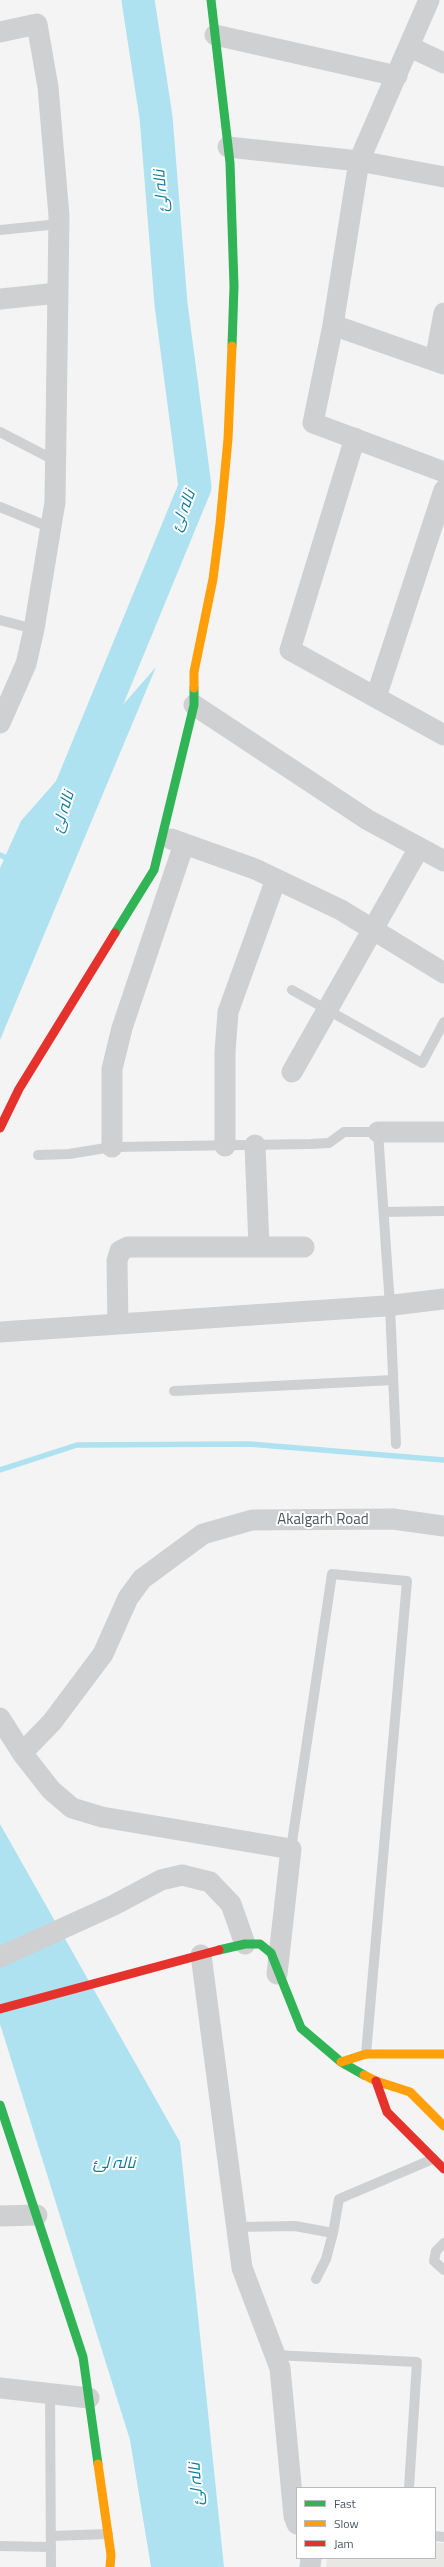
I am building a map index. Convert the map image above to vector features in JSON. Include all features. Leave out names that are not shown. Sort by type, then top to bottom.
[{"type":"street","points":[[0,1128],[19,1089],[154,870],[194,705],[194,672],[213,579],[228,439],[234,286],[234,224],[228,147],[211,0]]},
{"type":"street","points":[[429,0],[410,47],[359,161],[333,325],[313,423],[444,472]]},
{"type":"street","points":[[0,32],[37,24],[48,87],[59,224],[55,502],[49,527],[34,628],[26,664],[0,723]]},
{"type":"street","points":[[215,35],[396,76]]},
{"type":"street","points":[[410,47],[444,63]]},
{"type":"street","points":[[228,147],[359,161],[444,178]]},
{"type":"street","points":[[0,299],[58,292]]},
{"type":"street","points":[[333,325],[440,362],[444,314]]},
{"type":"street","points":[[355,438],[290,650],[444,734]]},
{"type":"street","points":[[376,697],[444,490]]},
{"type":"street","points":[[194,705],[368,820],[444,861]]},
{"type":"street","points":[[163,836],[255,869],[340,910],[444,973]]},
{"type":"street","points":[[112,1147],[112,1069],[122,1028],[184,844]]},
{"type":"street","points":[[292,1072],[419,848]]},
{"type":"street","points":[[225,1146],[225,1052],[228,1012],[276,879]]},
{"type":"street","points":[[378,1132],[444,1132]]},
{"type":"street","points":[[255,1145],[258,1247]]},
{"type":"street","points":[[118,1324],[118,1261],[120,1251],[128,1247],[304,1247]]},
{"type":"street","points":[[0,1332],[390,1306],[444,1300]]},
{"type":"street","name":"Akalgarh Road","points":[[22,1753],[52,1722],[104,1654],[128,1598],[142,1579],[203,1534],[252,1520],[393,1519],[444,1526]]},
{"type":"street","points":[[0,1718],[22,1753],[51,1790],[72,1808],[102,1818],[291,1849],[277,1974]]},
{"type":"street","points":[[0,1957],[114,1905],[160,1880],[182,1875],[210,1882],[230,1904],[245,1944]]},
{"type":"street","points":[[0,2009],[164,1964],[245,1944],[260,1944],[271,1953],[277,1974],[301,2028],[341,2062],[376,2081],[410,2092],[444,2126]]},
{"type":"street","points":[[202,1955],[242,2268],[280,2368],[294,2516],[296,2521]]},
{"type":"street","points":[[341,2062],[366,2054],[444,2054]]},
{"type":"street","points":[[376,2081],[387,2112],[444,2169]]},
{"type":"street","points":[[0,2106],[83,2357],[108,2534],[110,2567]]},
{"type":"street","points":[[0,2216],[36,2215]]},
{"type":"street","points":[[0,2388],[89,2398]]},
{"type":"lane","points":[[0,230],[59,224]]},
{"type":"lane","points":[[0,432],[56,461]]},
{"type":"lane","points":[[0,507],[49,527]]},
{"type":"lane","points":[[0,620],[34,628]]},
{"type":"lane","points":[[292,990],[422,1063],[444,1022]]},
{"type":"lane","points":[[38,1155],[69,1154],[112,1147],[225,1146],[329,1142],[344,1132],[378,1132],[390,1306],[396,1444]]},
{"type":"lane","points":[[384,1212],[444,1211]]},
{"type":"lane","points":[[174,1391],[394,1380]]},
{"type":"lane","points":[[291,1849],[332,1574],[408,1581],[366,2054]]},
{"type":"lane","points":[[316,2279],[326,2259],[333,2233],[339,2199],[433,2159]]},
{"type":"lane","points":[[236,2226],[295,2226],[333,2233]]},
{"type":"lane","points":[[444,2243],[436,2252],[434,2261],[444,2270]]},
{"type":"lane","points":[[275,2355],[417,2362],[409,2487]]},
{"type":"lane","points":[[50,2393],[51,2567]]},
{"type":"lane","points":[[51,2536],[108,2534]]},
{"type":"lane","points":[[0,2546],[51,2547]]},
{"type":"shaded area","points":[[436,2543],[444,2543],[444,2567],[326,2567],[327,2559],[436,2559]]},
{"type":"water","name":"نالہ لئ","points":[[156,667],[0,1040],[0,868],[21,821]]},
{"type":"water","name":"نالہ لئ","points":[[0,1824],[180,2142],[224,2567],[151,2567],[130,2440],[0,2024]]},
{"type":"waterway","name":"نالہ لئ","points":[[71,788],[195,487],[171,304],[156,117],[138,0]]},
{"type":"waterway","points":[[0,855],[11,860]]},
{"type":"waterway","points":[[0,1470],[77,1445],[249,1444],[444,1460]]},
{"type":"traffic: fast","points":[[211,0],[230,163],[234,286],[232,346]]},
{"type":"traffic: fast","points":[[115,933],[154,870],[194,705],[194,688]]},
{"type":"traffic: fast","points":[[219,1950],[245,1944],[260,1944],[271,1953],[301,2028],[341,2062],[364,2075]]},
{"type":"traffic: fast","points":[[0,2105],[83,2357],[98,2464]]},
{"type":"traffic: slow","points":[[194,688],[194,672],[213,579],[220,524],[228,439],[232,346]]},
{"type":"traffic: slow","points":[[341,2062],[366,2054],[444,2054]]},
{"type":"traffic: slow","points":[[364,2075],[376,2081],[410,2092],[444,2126]]},
{"type":"traffic: slow","points":[[98,2464],[111,2555],[110,2567]]},
{"type":"traffic: jam","points":[[0,1128],[19,1089],[115,933]]},
{"type":"traffic: jam","points":[[0,2009],[219,1950]]},
{"type":"traffic: jam","points":[[376,2081],[387,2112],[444,2169]]}]
